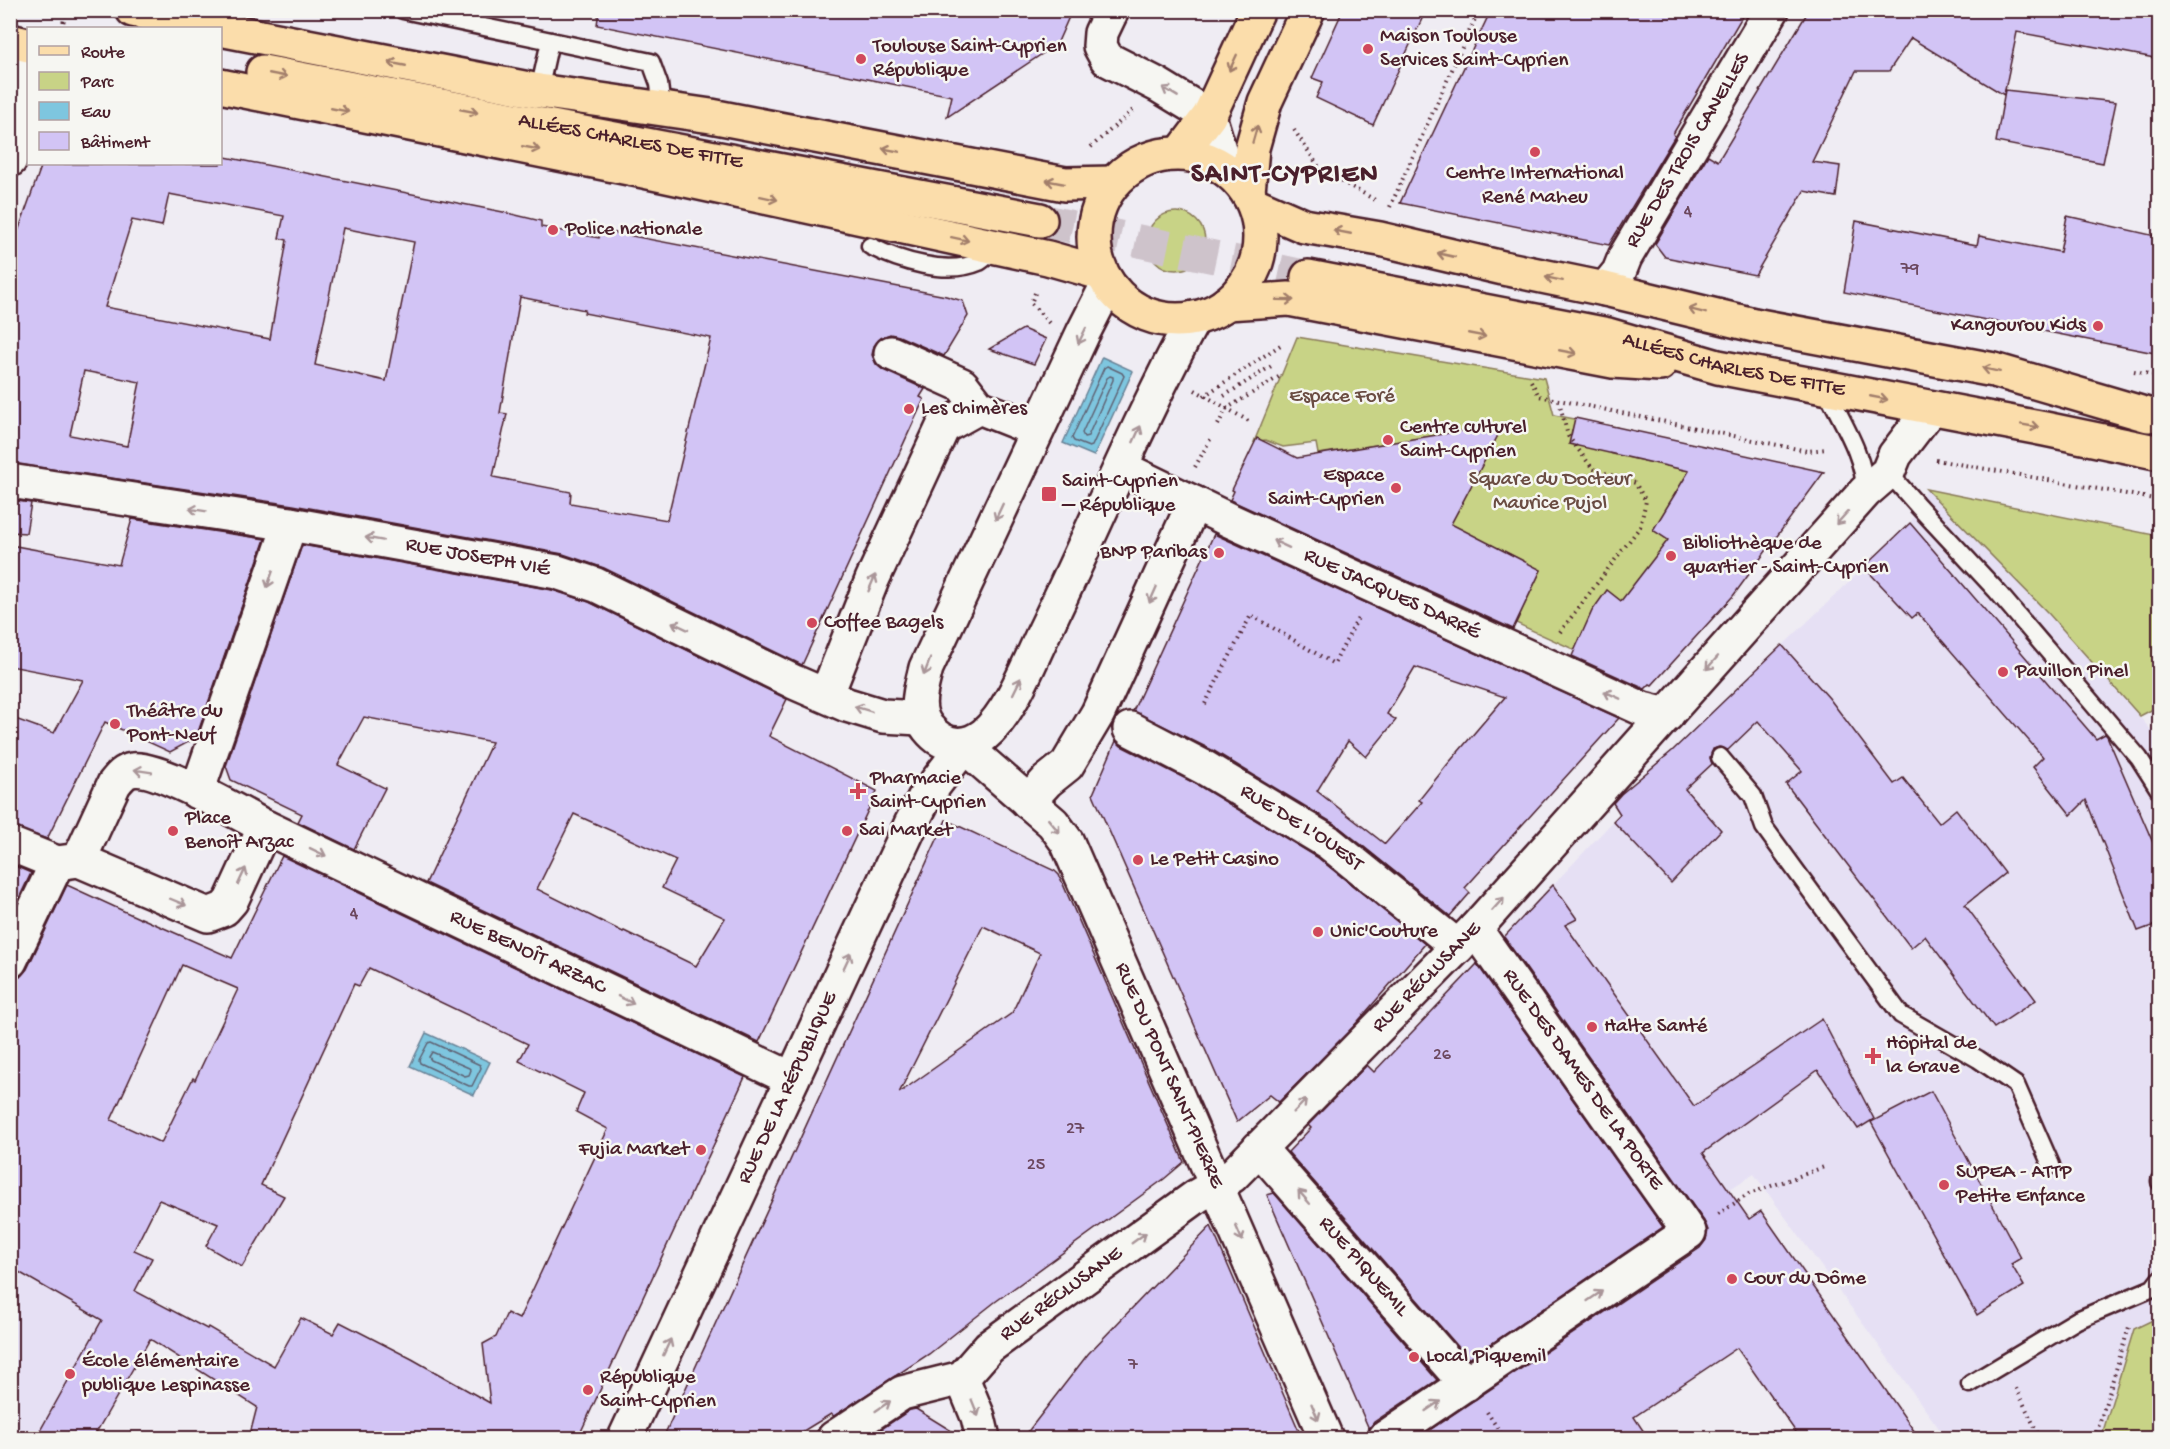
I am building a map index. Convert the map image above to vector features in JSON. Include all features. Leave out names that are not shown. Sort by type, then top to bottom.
[{"type":"main road","points":[[1181,153],[1209,116],[1258,10]]},
{"type":"main road","points":[[1251,198],[1252,148],[1265,102],[1308,10]]},
{"type":"main road","name":"ALLÉES CHARLES DE FITTE","points":[[150,12],[212,27]]},
{"type":"main road","name":"ALLÉES CHARLES DE FITTE","points":[[222,29],[539,91],[662,108],[815,135],[1065,184],[1113,183]]},
{"type":"main road","points":[[11,41],[27,45]]},
{"type":"main road","name":"ALLÉES CHARLES DE FITTE","points":[[222,64],[1042,212],[789,155],[601,116],[539,91]]},
{"type":"main road","points":[[222,86],[645,171],[1048,258],[1105,278]]},
{"type":"main road","points":[[1181,153],[1196,155],[1225,169],[1238,179],[1251,198],[1260,221],[1258,256],[1242,288],[1227,303],[1212,313],[1173,320],[1152,317],[1128,304],[1105,278],[1095,250],[1095,226],[1101,203],[1113,183],[1127,170],[1144,160],[1181,153]]},
{"type":"main road","points":[[1251,198],[1305,226],[1380,239],[1754,325],[1994,370],[2154,415]]},
{"type":"main road","name":"ALLÉES CHARLES DE FITTE","points":[[2154,415],[2005,396],[1583,310],[1309,268],[1608,335],[1718,367],[2160,453]]},
{"type":"main road","points":[[1227,303],[1289,299],[1613,361],[1718,367]]},
{"type":"street","points":[[1112,10],[1101,33],[1100,46],[1107,59],[1158,85],[1209,116],[1225,169]]},
{"type":"street","name":"RUE DES TROIS CANELLES","points":[[1605,289],[1619,272],[1625,257],[1772,10]]},
{"type":"street","points":[[11,41],[27,77]]},
{"type":"street","points":[[10,160],[27,111]]},
{"type":"street","points":[[920,718],[918,705],[926,668],[1105,278]]},
{"type":"street","name":"RUE DE LA RÉPUBLIQUE","points":[[625,1438],[920,805],[964,746],[985,734],[1007,708],[1165,373],[1194,318]]},
{"type":"street","points":[[891,353],[962,385],[979,407],[1037,430]]},
{"type":"street","points":[[823,694],[832,681],[872,580],[942,426],[979,407]]},
{"type":"street","name":"RUE RÉCLUSANE","points":[[962,1378],[989,1347],[1197,1196],[1232,1176],[1467,938],[1877,482],[1931,408]]},
{"type":"street","name":"RUE JACQUES DARRÉ","points":[[1122,468],[1194,504],[1537,661],[1643,709],[1666,715]]},
{"type":"street","name":"RUE JOSEPH VIÉ","points":[[10,481],[290,524],[557,572],[596,585],[848,705],[883,716],[920,718]]},
{"type":"street","points":[[1028,802],[1047,781],[1067,765],[1098,713],[1194,504]]},
{"type":"street","points":[[197,792],[290,524]]},
{"type":"street","name":"RUE DU PONT SAINT-PIERRE","points":[[920,718],[930,731],[951,744],[964,746],[1053,823],[1067,842],[1326,1438]]},
{"type":"street","name":"RUE DE L'OUEST","points":[[1130,729],[1205,768],[1328,842],[1467,938]]},
{"type":"street","points":[[10,844],[68,861],[208,915],[216,914],[224,909],[231,900],[265,827],[197,792],[146,770],[131,770],[122,775],[114,784],[68,861],[10,961]]},
{"type":"street","name":"RUE BENOÎT ARZAC","points":[[265,827],[792,1079]]},
{"type":"street","name":"RUE DES DAMES DE LA PORTE","points":[[1467,938],[1689,1232]]},
{"type":"street","name":"RUE PIQUEMIL","points":[[1259,1148],[1466,1384]]},
{"type":"street","points":[[1385,1438],[1689,1232]]},
{"type":"street","points":[[834,1438],[902,1393],[962,1378],[978,1417],[983,1438]]},
{"type":"lane","points":[[403,10],[651,62],[659,84],[662,108]]},
{"type":"lane","points":[[539,91],[550,41]]},
{"type":"lane","points":[[870,246],[894,258],[943,268],[980,262],[997,247]]},
{"type":"lane","points":[[1825,387],[1855,449],[1865,480],[1877,482],[1918,506],[1996,590],[2139,758],[2160,791]]},
{"type":"lane","points":[[1720,757],[1753,796],[1764,827],[1901,1015],[1978,1059],[2016,1085],[2051,1165]]},
{"type":"lane","points":[[1970,1384],[2077,1320],[2153,1288],[2160,1279]]},
{"type":"path","points":[[62,27],[66,10]]},
{"type":"path","points":[[1292,128],[1321,170],[1390,208],[1479,10]]},
{"type":"path","points":[[1082,153],[1099,141],[1141,103]]},
{"type":"path","points":[[1035,293],[1031,303],[1049,323]]},
{"type":"path","points":[[1510,341],[1539,396],[1807,451],[1830,448]]},
{"type":"path","points":[[1204,396],[1281,344]]},
{"type":"path","points":[[1224,396],[1273,365]]},
{"type":"path","points":[[1218,425],[1226,409],[1282,375]]},
{"type":"path","points":[[1189,387],[1252,423]]},
{"type":"path","points":[[1537,661],[1640,527],[1647,501],[1635,483],[1593,469],[1568,436],[1560,405]]},
{"type":"path","points":[[1932,460],[2160,500]]},
{"type":"path","points":[[1205,704],[1251,615],[1334,664],[1360,613]]},
{"type":"path","points":[[1689,1232],[1749,1194],[1827,1166]]},
{"type":"path","points":[[2095,1438],[2129,1325]]},
{"type":"path","points":[[2004,1364],[2040,1438]]},
{"type":"shaded area","name":"Hôpital de la Grave","points":[[1926,489],[2049,614],[2159,739],[2159,1438],[1946,1438],[1754,1174],[1697,1209],[1502,939],[1620,814],[1612,801],[1672,751],[1910,524]]},
{"type":"shaded area","name":"École élémentaire publique Lespinasse","points":[[10,1225],[167,1309],[93,1438],[11,1438]]},
{"type":"green space","points":[[1176,212],[1187,214],[1200,225],[1205,241],[1203,252],[1192,265],[1176,270],[1165,268],[1152,257],[1147,241],[1149,230],[1160,217]]},
{"type":"green space","points":[[1297,337],[1544,378],[1554,415],[1617,427],[1612,454],[1689,471],[1653,530],[1668,540],[1621,601],[1607,590],[1592,611],[1575,650],[1516,623],[1541,570],[1451,524],[1503,425],[1318,454],[1316,443],[1283,447],[1265,440],[1254,442]]},
{"type":"green space","points":[[1926,489],[2159,536],[2159,706],[2140,716],[2049,614]]},
{"type":"green space","points":[[2159,1317],[2159,1438],[2101,1438],[2134,1329]]},
{"type":"water","points":[[1102,357],[1133,371],[1094,456],[1063,443]]},
{"type":"water","points":[[426,1033],[490,1062],[474,1095],[410,1066]]},
{"type":"building","points":[[599,10],[1072,10],[1057,44],[947,117],[952,96],[597,25]]},
{"type":"building","name":"Maison Toulouse Services Saint-Cyprien","points":[[1343,10],[1426,10],[1373,125],[1316,98],[1323,82],[1312,78]]},
{"type":"building","points":[[1491,10],[1746,10],[1673,134],[1675,136],[1609,245],[1400,203]]},
{"type":"building","points":[[1809,10],[2160,10],[2160,59],[2017,32],[2004,95],[1911,38],[1889,71],[1856,71],[1812,162],[1840,166],[1836,197],[1804,191],[1755,275],[1665,257],[1655,244],[1708,155],[1718,161]]},
{"type":"building","points":[[2005,90],[2116,102],[2103,163],[1996,142]]},
{"type":"building","points":[[222,156],[503,212],[541,221],[541,227],[599,238],[601,230],[946,296],[963,301],[968,316],[944,356],[890,334],[881,338],[874,346],[872,355],[876,364],[883,370],[925,389],[920,397],[924,399],[802,665],[604,568],[563,554],[293,505],[10,463],[10,254],[42,165],[222,165]],"holes":[[[169,194],[284,216],[279,238],[287,240],[270,339],[105,307],[132,220],[162,226]],[[343,228],[414,242],[386,381],[315,365]],[[520,297],[585,310],[584,313],[711,338],[667,520],[570,503],[571,492],[493,477],[507,414],[500,413]],[[84,371],[140,382],[127,446],[70,435]]]},
{"type":"building","points":[[2067,216],[2160,237],[2160,354],[1844,292],[1856,221],[1977,245],[1979,236],[2060,252]]},
{"type":"building","points":[[1023,329],[1046,339],[1034,364],[989,349]]},
{"type":"building","points":[[1575,418],[1824,472],[1733,596],[1652,685],[1650,684],[1645,689],[1572,656],[1592,611],[1607,590],[1621,601],[1668,540],[1653,530],[1689,471],[1569,444]]},
{"type":"building","points":[[1504,424],[1451,524],[1541,570],[1513,629],[1230,500],[1234,491],[1232,490],[1257,438],[1297,458]]},
{"type":"building","points":[[10,500],[31,503],[26,533],[10,532]]},
{"type":"building","points":[[132,519],[265,539],[196,738],[170,752],[105,722],[47,839],[10,826],[10,717],[54,733],[83,680],[10,666],[10,545],[119,565]]},
{"type":"building","points":[[1910,523],[2096,739],[2105,734],[2107,736],[2160,859],[2160,923],[2138,931],[2086,800],[2071,815],[2033,767],[2043,757],[1918,613],[1912,618],[1864,567]]},
{"type":"building","points":[[1214,534],[1619,718],[1465,888],[1470,893],[1450,916],[1338,826],[1214,751],[1133,711]],"holes":[[[1415,667],[1505,697],[1419,800],[1422,802],[1385,844],[1317,791],[1348,741],[1366,757],[1396,720],[1387,714]]]},
{"type":"building","points":[[302,545],[552,590],[589,602],[787,699],[769,736],[877,791],[759,1042],[426,883],[492,742],[364,717],[338,765],[385,788],[354,849],[298,822],[302,814],[231,780],[226,766]],"holes":[[[574,814],[676,860],[662,888],[725,918],[696,966],[537,889]]]},
{"type":"building","points":[[1782,645],[1829,698],[1894,784],[1903,778],[1939,823],[1956,809],[2005,873],[1965,905],[2036,1000],[1994,1028],[1925,936],[1911,948],[1786,784],[1802,771],[1758,721],[1728,750],[1719,747],[1713,749],[1710,758],[1712,764],[1685,789],[1721,830],[1671,883],[1613,821],[1620,814],[1613,803],[1621,794],[1672,751]]},
{"type":"building","points":[[1116,741],[1121,746],[1196,784],[1317,857],[1425,944],[1353,1027],[1279,1102],[1270,1095],[1237,1122],[1093,794]]},
{"type":"building","points":[[946,820],[1055,871],[1059,875],[1184,1162],[995,1302],[929,1354],[834,1416],[831,1414],[792,1438],[663,1438]],"holes":[[[983,926],[1040,953],[1012,1013],[899,1093]]]},
{"type":"building","points":[[282,856],[745,1077],[578,1438],[249,1438],[257,1407],[150,1339],[93,1438],[36,1438],[102,1320],[10,1267],[10,980],[20,977],[27,969],[67,885],[232,958]],"holes":[[[182,965],[238,989],[195,1080],[193,1078],[161,1143],[111,1120]],[[369,968],[528,1044],[519,1061],[584,1093],[576,1112],[608,1129],[519,1319],[507,1313],[496,1337],[483,1344],[490,1403],[340,1322],[333,1334],[301,1318],[274,1366],[208,1327],[207,1329],[135,1291],[152,1258],[134,1250],[159,1200],[218,1224],[206,1246],[242,1267],[284,1196],[261,1185],[354,984],[359,986]]]},
{"type":"building","points":[[10,864],[31,873],[10,917]]},
{"type":"building","points":[[1553,885],[1577,919],[1565,925],[1694,1106],[1822,1019],[1874,1119],[1858,1129],[1818,1070],[1703,1153],[1749,1219],[1761,1211],[1919,1438],[1800,1438],[1737,1348],[1634,1417],[1648,1438],[1418,1438],[1700,1248],[1706,1240],[1708,1230],[1704,1221],[1504,937]]},
{"type":"building","points":[[1477,964],[1663,1227],[1469,1359],[1288,1152],[1311,1128],[1308,1125],[1367,1065],[1374,1072]]},
{"type":"building","name":"SUPEA - ATTP Petite Enfance","points":[[1931,1091],[2021,1258],[2011,1264],[2024,1286],[1977,1315],[1871,1122]]},
{"type":"building","points":[[1274,1193],[1437,1380],[1374,1422],[1369,1429],[1267,1195]]},
{"type":"building","points":[[1211,1226],[1302,1438],[1023,1438],[1088,1354]]},
{"type":"building","points":[[916,1409],[963,1438],[870,1437],[910,1410]]},
{"type":"tunnel","points":[[1040,220],[1308,277]]},
{"type":"place","name":"Maison Toulouse Services Saint-Cyprien","points":[[1368,49]]},
{"type":"place","name":"Toulouse Saint-Cyprien République","points":[[861,59]]},
{"type":"place","name":"Centre International René Maheu","points":[[1535,152]]},
{"type":"place","name":"Police nationale","points":[[553,230]]},
{"type":"place","name":"Kangourou Kids","points":[[2098,326]]},
{"type":"place","name":"Les chimères","points":[[909,409]]},
{"type":"place","name":"Centre culturel Saint-Cyprien","points":[[1388,440]]},
{"type":"place","name":"Espace Saint-Cyprien","points":[[1396,488]]},
{"type":"place","name":"Saint-Cyprien – République","points":[[1049,494]]},
{"type":"place","name":"BNP Paribas","points":[[1219,553]]},
{"type":"place","name":"Bibliothèque de quartier - Saint-Cyprien","points":[[1671,556]]},
{"type":"place","name":"Coffee Bagels","points":[[812,623]]},
{"type":"place","name":"Pavillon Pinel","points":[[2003,672]]},
{"type":"place","name":"Théâtre du Pont-Neuf","points":[[115,724]]},
{"type":"place","name":"Pharmacie Saint-Cyprien","points":[[858,791]]},
{"type":"place","name":"Place Benoît Arzac","points":[[173,831]]},
{"type":"place","name":"Sai Market","points":[[847,831]]},
{"type":"place","name":"Le Petit Casino","points":[[1138,860]]},
{"type":"place","name":"Unic'Couture","points":[[1318,932]]},
{"type":"place","name":"Halte Santé","points":[[1592,1027]]},
{"type":"place","name":"Hôpital de la Grave","points":[[1873,1056]]},
{"type":"place","name":"Fujia Market","points":[[701,1150]]},
{"type":"place","name":"SUPEA - ATTP Petite Enfance","points":[[1944,1185]]},
{"type":"place","name":"Cour du Dôme","points":[[1732,1279]]},
{"type":"place","name":"Local Piquemil","points":[[1414,1357]]},
{"type":"place","name":"École élémentaire publique Lespinasse","points":[[70,1374]]},
{"type":"place","name":"République Saint-Cyprien","points":[[588,1390]]},
{"type":"district","name":"SAINT-CYPRIEN","points":[[1285,176]]},
{"type":"park label","name":"Espace Foré","points":[[1342,397]]},
{"type":"park label","name":"Square du Docteur Maurice Pujol","points":[[1550,492]]}]
